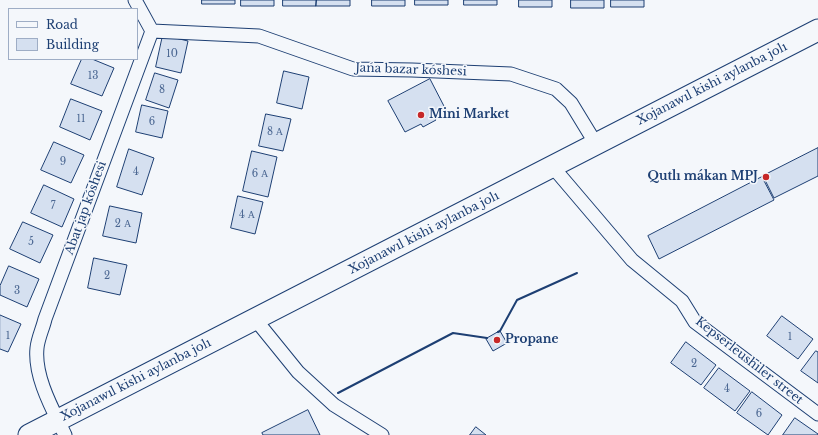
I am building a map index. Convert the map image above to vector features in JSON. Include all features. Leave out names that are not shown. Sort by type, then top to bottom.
[{"type":"main road","name":"Xojanawıl kishi aylanba jolı","points":[[30,435],[62,428],[255,319],[818,30]]},
{"type":"street","points":[[135,0],[152,31]]},
{"type":"street","name":"Jańa bazar kóshesi","points":[[152,31],[259,36],[353,69],[511,74],[556,89],[571,104],[596,144]]},
{"type":"street","name":"Abat jap kóshesi","points":[[62,428],[43,387],[37,365],[37,348],[45,318],[152,31]]},
{"type":"street","name":"Kepserleushiler street","points":[[552,166],[632,260],[682,301],[695,322],[818,414]]},
{"type":"street","points":[[255,319],[298,372],[324,396],[334,405],[382,435]]},
{"type":"building","points":[[202,0],[235,0],[235,4],[202,4]]},
{"type":"building","points":[[241,0],[274,0],[274,6],[241,6]]},
{"type":"building","points":[[283,0],[316,0],[316,6],[283,6]]},
{"type":"building","points":[[317,0],[350,0],[350,6],[316,6]]},
{"type":"building","points":[[372,0],[405,0],[405,6],[372,6]]},
{"type":"building","points":[[415,0],[448,0],[448,5],[415,5]]},
{"type":"building","points":[[464,0],[497,0],[497,5],[464,5]]},
{"type":"building","points":[[519,0],[552,0],[552,7],[519,7]]},
{"type":"building","points":[[571,0],[604,0],[604,8],[571,8]]},
{"type":"building","points":[[611,0],[644,0],[644,7],[611,7]]},
{"type":"building","points":[[163,35],[188,41],[181,73],[156,67]]},
{"type":"building","points":[[82,60],[94,60],[114,68],[102,96],[71,84]]},
{"type":"building","points":[[284,71],[309,77],[302,109],[277,103]]},
{"type":"building","points":[[155,73],[178,80],[169,108],[146,100]]},
{"type":"building","points":[[430,79],[446,110],[433,116],[436,120],[423,127],[421,124],[405,132],[388,101]]},
{"type":"building","points":[[71,99],[102,111],[90,140],[60,127]]},
{"type":"building","points":[[142,105],[168,111],[162,138],[136,132]]},
{"type":"building","points":[[266,114],[291,119],[283,151],[259,146]]},
{"type":"building","points":[[54,142],[84,155],[71,183],[41,170]]},
{"type":"building","points":[[818,148],[818,176],[774,198],[763,176]]},
{"type":"building","points":[[129,149],[154,158],[142,195],[117,187]]},
{"type":"building","points":[[252,151],[277,157],[268,197],[243,191]]},
{"type":"building","points":[[762,177],[774,200],[659,259],[648,236]]},
{"type":"building","points":[[44,185],[74,199],[62,227],[31,213]]},
{"type":"building","points":[[238,196],[263,202],[255,234],[231,228]]},
{"type":"building","points":[[110,206],[142,213],[136,243],[103,236]]},
{"type":"building","points":[[23,222],[53,235],[40,263],[10,249]]},
{"type":"building","points":[[94,258],[127,265],[120,295],[88,288]]},
{"type":"building","points":[[9,266],[39,279],[27,307],[0,295],[0,286]]},
{"type":"building","points":[[0,315],[21,324],[8,352],[0,349]]},
{"type":"building","points":[[782,316],[813,339],[798,359],[767,336]]},
{"type":"building","points":[[500,331],[507,343],[493,351],[486,339]]},
{"type":"building","points":[[686,342],[716,365],[701,385],[671,363]]},
{"type":"building","points":[[816,351],[818,352],[818,383],[801,371]]},
{"type":"building","points":[[719,368],[750,391],[735,411],[704,388]]},
{"type":"building","points":[[752,392],[782,415],[768,435],[737,413]]},
{"type":"building","points":[[308,410],[320,435],[263,435],[262,433]]},
{"type":"building","points":[[795,418],[818,434],[818,435],[783,435]]},
{"type":"building","points":[[476,427],[486,435],[470,435]]},
{"type":"wall","points":[[498,332],[500,331],[517,300],[577,273]]},
{"type":"wall","points":[[338,393],[453,333],[487,338]]},
{"type":"place","name":"Mini Market","points":[[421,115]]},
{"type":"place","name":"Qutlı mákan MPJ","points":[[766,177]]},
{"type":"place","name":"Propane","points":[[497,340]]}]
